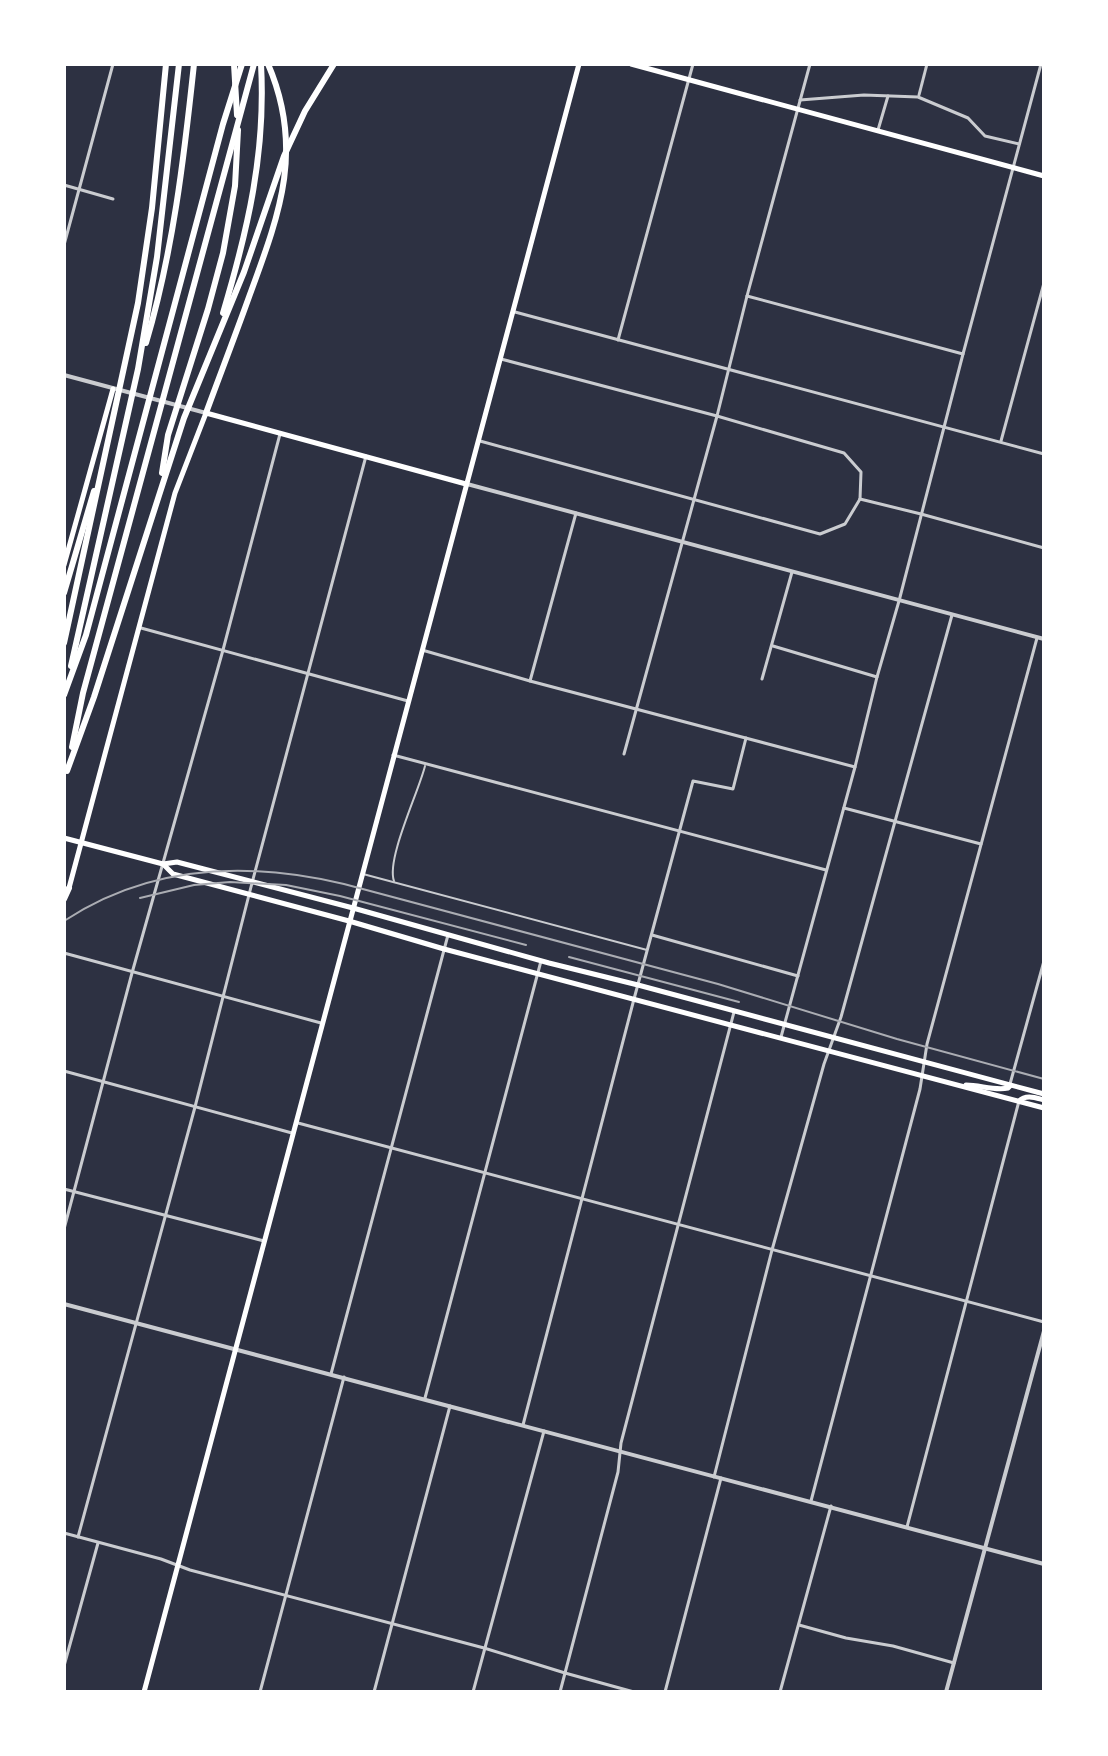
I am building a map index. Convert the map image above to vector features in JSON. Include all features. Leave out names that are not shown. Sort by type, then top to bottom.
[{"type":"highway","points":[[64,643],[144,269],[166,64]]},
{"type":"highway","points":[[65,692],[138,369],[157,257],[179,64]]},
{"type":"highway","points":[[138,369],[152,323],[172,228],[194,64]]},
{"type":"highway","points":[[158,497],[168,435],[212,296],[228,231],[236,174],[234,64]]},
{"type":"highway","points":[[65,692],[86,635],[223,124],[242,64]]},
{"type":"highway","points":[[64,782],[83,693],[254,64]]},
{"type":"highway","points":[[217,336],[239,260],[257,174],[262,122],[261,64]]},
{"type":"highway","points":[[206,413],[279,213],[286,171],[286,136],[282,107],[268,64]]},
{"type":"highway","points":[[67,771],[94,697],[176,439],[244,272],[289,142],[334,64]]},
{"type":"highway","points":[[64,593],[107,445]]},
{"type":"highway","points":[[64,899],[69,888]]},
{"type":"main road","points":[[144,1692],[579,64]]},
{"type":"main road","points":[[631,64],[1044,176]]},
{"type":"main road","points":[[64,565],[113,389]]},
{"type":"main road","points":[[64,906],[175,493],[206,413],[466,484]]},
{"type":"main road","points":[[64,838],[163,864],[177,862],[353,908],[1010,1085],[1044,1097]]},
{"type":"main road","points":[[163,864],[173,874],[1044,1108]]},
{"type":"main road","points":[[961,1085],[1003,1090],[1010,1085]]},
{"type":"main road","points":[[1019,1101],[1044,1097]]},
{"type":"street","points":[[64,245],[113,64]]},
{"type":"street","points":[[618,340],[693,64]]},
{"type":"street","points":[[624,754],[810,64]]},
{"type":"street","points":[[918,97],[927,64]]},
{"type":"street","points":[[781,1037],[1041,64]]},
{"type":"street","points":[[800,100],[864,95],[918,97],[968,118],[985,136],[1019,145]]},
{"type":"street","points":[[878,131],[888,96]]},
{"type":"street","points":[[64,185],[113,199]]},
{"type":"street","points":[[1001,442],[1044,283]]},
{"type":"street","points":[[747,296],[963,354]]},
{"type":"street","points":[[512,311],[1044,454]]},
{"type":"street","points":[[478,441],[820,534],[845,524],[860,499],[861,472],[844,453],[500,359]]},
{"type":"street","points":[[64,375],[206,413]]},
{"type":"street","points":[[64,1229],[280,434]]},
{"type":"street","points":[[78,1537],[366,456]]},
{"type":"street","points":[[466,484],[1044,639]]},
{"type":"street","points":[[860,499],[1044,548]]},
{"type":"street","points":[[530,681],[576,513]]},
{"type":"street","points":[[762,679],[792,572]]},
{"type":"street","points":[[714,1477],[772,1250],[841,1017],[952,615]]},
{"type":"street","points":[[139,628],[408,701]]},
{"type":"street","points":[[811,1501],[920,1089],[927,1044],[1037,637]]},
{"type":"street","points":[[772,646],[877,677]]},
{"type":"street","points":[[421,649],[855,767]]},
{"type":"street","points":[[523,1425],[693,781],[733,789],[746,738]]},
{"type":"street","points":[[393,755],[827,870]]},
{"type":"street","points":[[844,808],[981,844]]},
{"type":"street","points":[[331,1374],[448,935]]},
{"type":"street","points":[[652,935],[799,976]]},
{"type":"street","points":[[64,953],[321,1023]]},
{"type":"street","points":[[425,1398],[542,961]]},
{"type":"street","points":[[1010,1085],[1044,961]]},
{"type":"street","points":[[560,1692],[618,1472],[619,1450],[734,1012]]},
{"type":"street","points":[[64,1071],[292,1133]]},
{"type":"street","points":[[907,1527],[1019,1101]]},
{"type":"street","points":[[295,1122],[1044,1322]]},
{"type":"street","points":[[64,1189],[264,1241]]},
{"type":"street","points":[[64,1304],[1044,1564]]},
{"type":"street","points":[[946,1692],[1044,1331]]},
{"type":"street","points":[[260,1692],[344,1377]]},
{"type":"street","points":[[374,1692],[450,1406]]},
{"type":"street","points":[[473,1692],[544,1431]]},
{"type":"street","points":[[665,1692],[721,1478]]},
{"type":"street","points":[[780,1692],[831,1506]]},
{"type":"street","points":[[64,1533],[634,1692]]},
{"type":"street","points":[[64,1666],[98,1543]]},
{"type":"street","points":[[798,1625],[954,1663]]},
{"type":"lane","points":[[394,882],[392,874],[406,816],[426,763]]},
{"type":"lane","points":[[362,874],[648,950]]},
{"type":"railway","points":[[64,921],[97,902],[165,878],[200,872],[235,871],[308,877],[718,984],[897,1039],[1044,1079]]},
{"type":"railway","points":[[140,898],[194,885],[230,882],[286,885],[340,896],[526,945]]},
{"type":"railway","points":[[569,957],[739,1002]]}]
